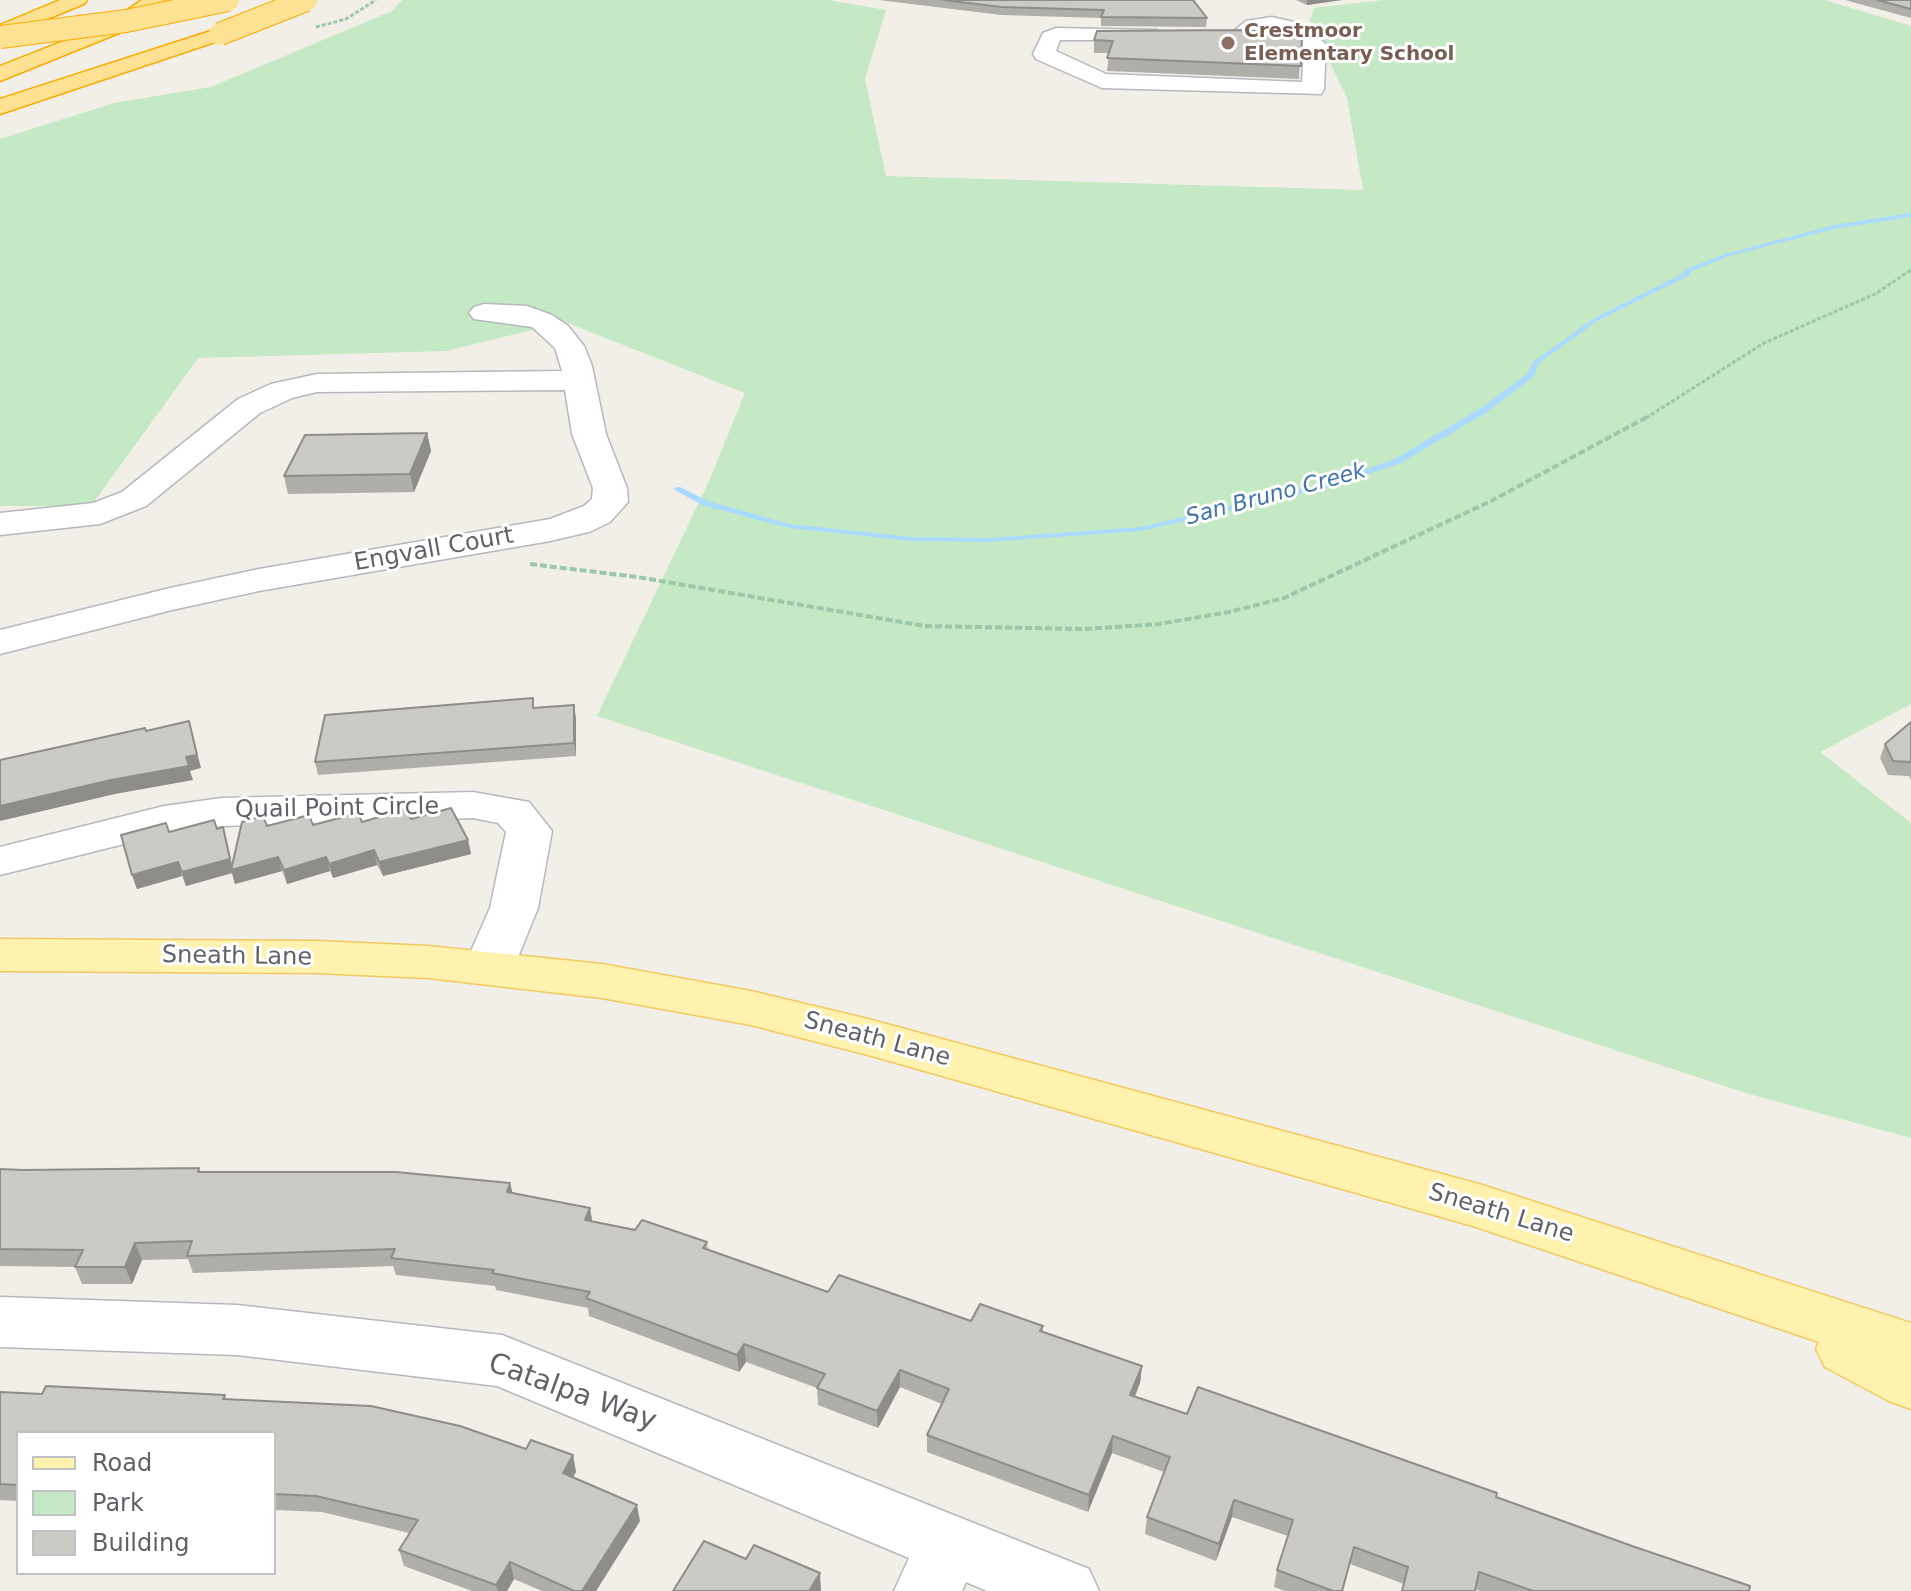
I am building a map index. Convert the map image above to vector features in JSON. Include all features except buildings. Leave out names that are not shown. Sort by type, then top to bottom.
[{"type":"highway","points":[[0,10],[25,0]]},
{"type":"highway","points":[[0,34],[77,0]]},
{"type":"highway","points":[[0,74],[95,37],[135,16],[155,0]]},
{"type":"highway","points":[[0,34],[118,22],[228,0]]},
{"type":"highway","points":[[0,107],[220,34],[306,0]]},
{"type":"main road","name":"Sneath Lane","points":[[0,955],[317,957],[489,967],[661,991],[825,1025],[1479,1206],[1627,1253],[1726,1290],[1835,1321],[1911,1348]]},
{"type":"main road","name":"Sneath Lane","points":[[1726,1290],[1911,1383]]},
{"type":"street","points":[[1182,36],[1056,34],[1050,37],[1044,54],[1105,81],[1313,89],[1315,44],[1292,29],[1250,24],[1238,5]]},
{"type":"street","name":"Engvall Court","points":[[0,642],[230,586],[576,524],[597,514],[610,502],[610,488],[582,408],[579,380],[569,346],[542,321],[510,313],[484,313]]},
{"type":"street","points":[[0,524],[100,513],[134,499],[249,406],[282,391],[317,383],[579,380]]},
{"type":"street","name":"Quail Point Circle","points":[[0,861],[164,820],[222,812],[473,805],[513,812],[529,831],[514,908],[489,967]]},
{"type":"street","name":"Catalpa Way","points":[[0,1322],[237,1330],[502,1361],[938,1568],[1065,1591]]},
{"type":"path","points":[[525,563],[637,577],[925,626],[1085,629],[1159,624],[1229,612],[1284,598],[1491,501],[1632,427],[1764,343],[1875,294],[1911,270]]},
{"type":"green space","points":[[402,0],[828,0],[886,10],[865,79],[886,176],[1363,190],[1347,98],[1310,21],[1314,8],[1383,0],[1825,0],[1911,26],[1911,704],[1820,752],[1911,823],[1911,1138],[1749,1094],[597,716],[710,479],[745,393],[565,322],[446,351],[198,358],[91,506],[0,506],[0,139],[114,103],[211,87],[392,11]]},
{"type":"waterway","name":"San Bruno Creek","points":[[677,489],[705,503],[789,526],[912,539],[989,540],[1141,529],[1327,485],[1396,462],[1486,409],[1531,374],[1535,363],[1595,320],[1688,274],[1686,271],[1727,255],[1834,227],[1911,215]]},
{"type":"place","name":"Crestmoor Elementary School","points":[[1228,43]]}]
